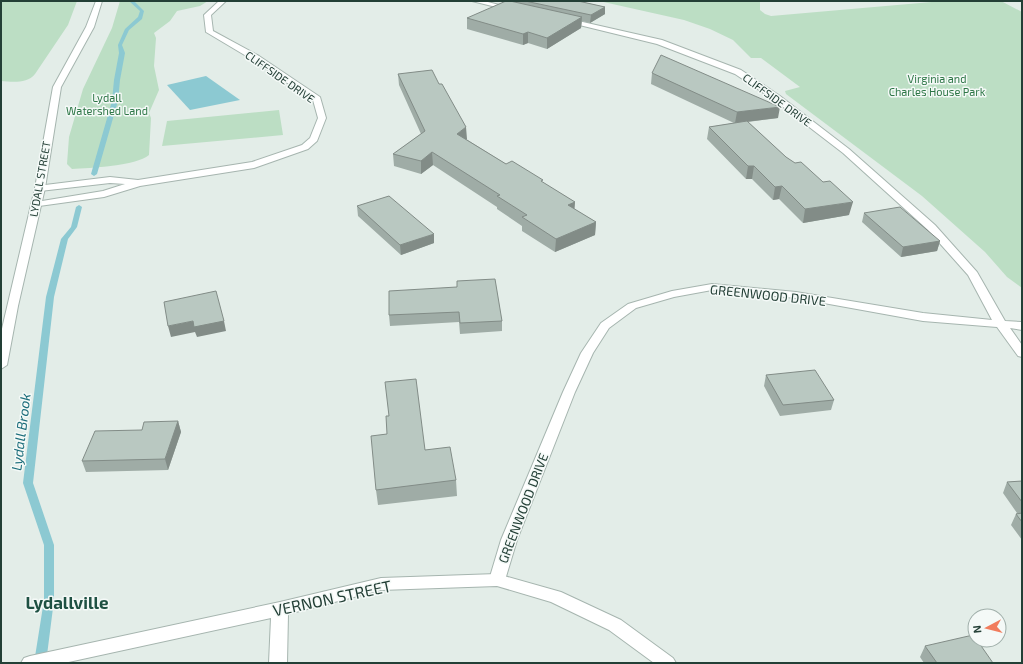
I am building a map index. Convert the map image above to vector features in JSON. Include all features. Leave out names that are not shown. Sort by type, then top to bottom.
[{"type":"street","name":"LYDALL STREET","points":[[1,365],[12,306],[40,188],[52,107],[57,87],[90,27],[99,1]]},
{"type":"street","name":"CLIFFSIDE DRIVE","points":[[36,205],[104,194],[139,183],[254,165],[305,147],[314,138],[322,118],[317,99],[256,58],[210,32],[207,15],[223,1]]},
{"type":"street","points":[[475,1],[518,10]]},
{"type":"street","name":"CLIFFSIDE DRIVE","points":[[554,18],[659,42],[738,72],[777,98],[846,151],[931,227],[973,274],[1001,325],[1022,353]]},
{"type":"street","name":"CLIFFSIDE DRIVE","points":[[40,188],[110,180],[139,183]]},
{"type":"street","name":"GREENWOOD DRIVE","points":[[497,580],[508,540],[569,392],[587,353],[605,326],[632,306],[672,294],[712,287],[796,295],[923,318],[1022,326]]},
{"type":"street","name":"VERNON STREET","points":[[30,663],[280,609],[381,584],[497,580],[555,598],[615,625],[667,663]]},
{"type":"street","points":[[278,663],[280,609]]},
{"type":"green space","points":[[1,1],[77,1],[68,25],[35,74],[24,81],[1,81]]},
{"type":"green space","name":"Lydall Watershed Land","points":[[120,1],[208,1],[200,6],[177,11],[170,21],[154,33],[156,38],[154,66],[159,90],[149,113],[151,118],[149,155],[143,159],[124,164],[72,169],[67,164],[69,137],[83,89],[112,28]]},
{"type":"green space","name":"Virginia and Charles House Park","points":[[599,1],[760,1],[760,10],[771,16],[943,1],[1001,1],[1022,12],[1022,288],[1007,277],[985,252],[922,196],[786,94],[785,91],[800,87],[761,58],[751,58],[733,40],[710,29],[684,20]]},
{"type":"green space","points":[[279,110],[283,135],[162,146],[167,121]]},
{"type":"water","points":[[206,76],[240,100],[190,110],[167,85]]},
{"type":"building","points":[[506,1],[582,17],[547,38],[528,32],[523,34],[467,18]]},
{"type":"building","points":[[525,1],[578,1],[605,7],[591,15]]},
{"type":"building","points":[[661,55],[780,107],[737,112],[652,73]]},
{"type":"building","points":[[432,70],[439,84],[442,84],[466,127],[457,134],[506,164],[512,161],[543,180],[541,181],[575,202],[568,205],[596,222],[556,239],[522,217],[527,215],[497,196],[500,195],[432,152],[421,161],[393,154],[425,131],[398,74]]},
{"type":"building","points":[[747,121],[786,157],[795,163],[801,162],[823,182],[830,181],[853,202],[805,209],[782,186],[775,187],[754,166],[748,166],[709,127]]},
{"type":"building","points":[[389,196],[434,234],[400,245],[357,206]]},
{"type":"building","points":[[900,207],[940,241],[903,247],[864,213]]},
{"type":"building","points":[[495,279],[502,321],[460,323],[459,312],[389,315],[389,291],[457,287],[457,281]]},
{"type":"building","points":[[216,291],[224,321],[194,327],[193,321],[168,326],[164,302]]},
{"type":"building","points":[[815,370],[834,400],[783,405],[766,375]]},
{"type":"building","points":[[416,379],[425,450],[450,447],[456,480],[376,490],[371,436],[387,434],[386,416],[389,416],[385,382]]},
{"type":"building","points":[[178,421],[165,459],[82,461],[95,431],[142,430],[144,422]]},
{"type":"building","points":[[1022,481],[1022,502],[1007,482]]},
{"type":"building","points":[[1022,513],[1022,522],[1016,514]]},
{"type":"building","points":[[967,636],[967,648],[983,648],[993,663],[937,663],[925,646]]},
{"type":"waterway","name":"Lydall Brook","points":[[94,174],[115,101],[122,53],[120,45],[127,29],[140,18],[142,11],[131,1]]},
{"type":"waterway","name":"Lydall Brook","points":[[40,663],[49,600],[49,545],[28,483],[50,297],[65,239],[74,227],[79,207]]},
{"type":"district","name":"Lydallville","points":[[67,603]]}]
